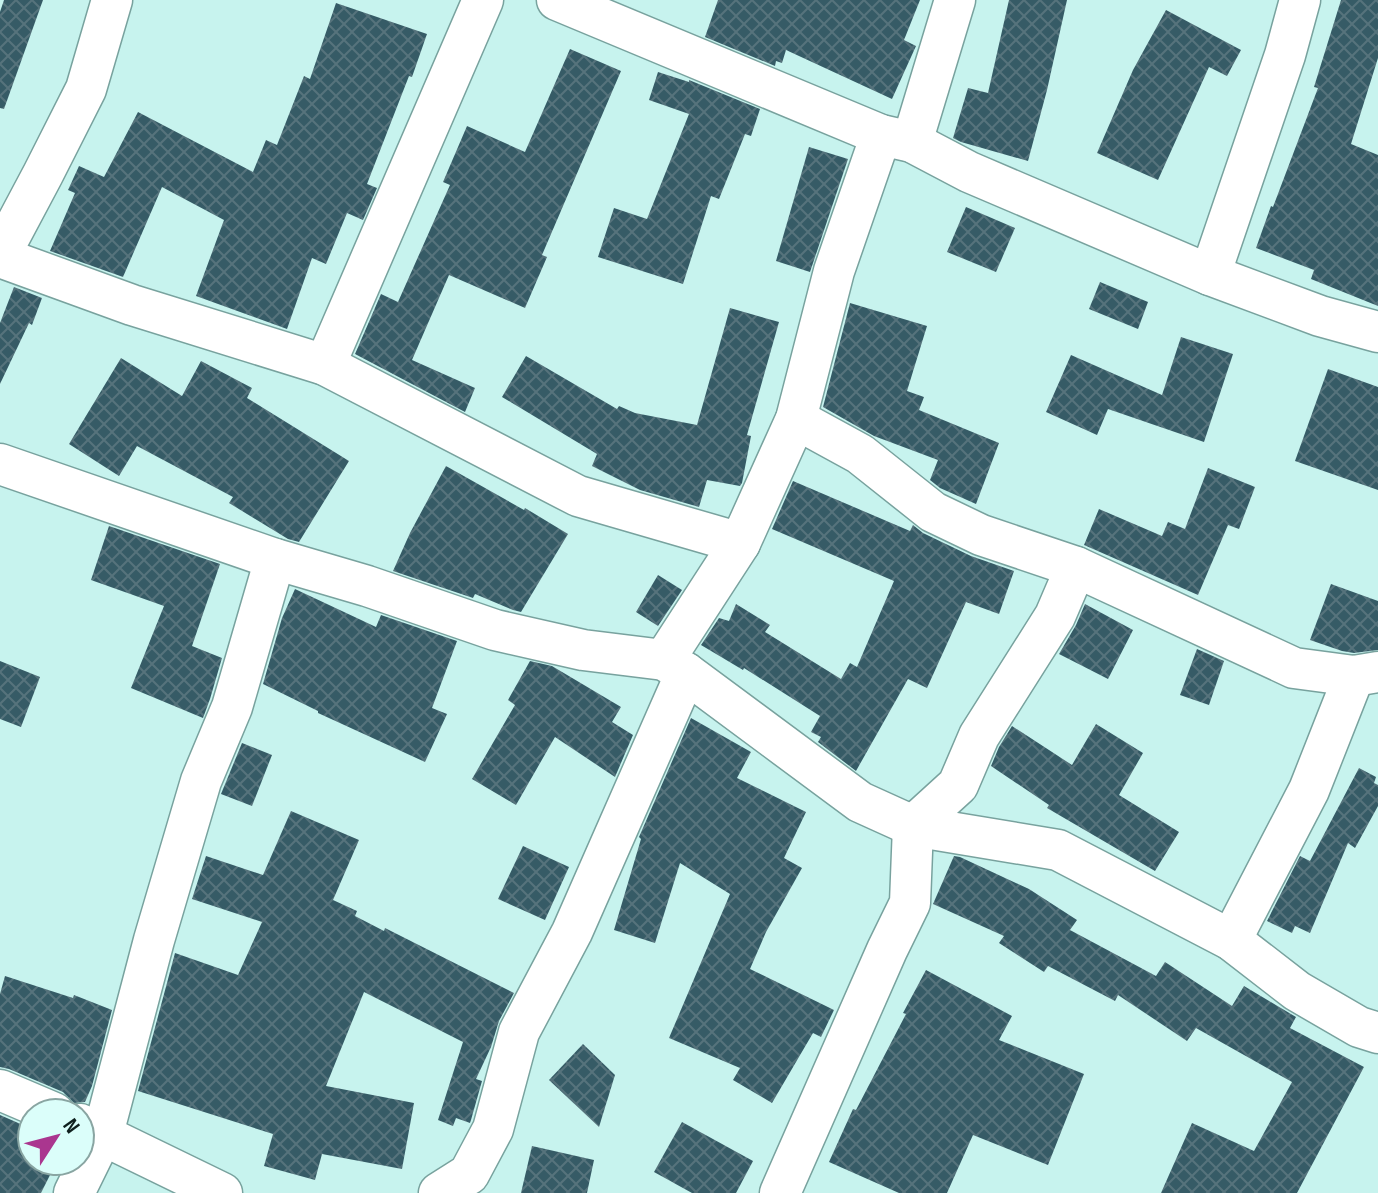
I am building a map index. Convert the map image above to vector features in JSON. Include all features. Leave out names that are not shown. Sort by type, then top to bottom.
[{"type":"street","points":[[112,0],[86,89],[0,256],[132,305],[325,365],[578,496],[740,543]]},
{"type":"street","points":[[325,365],[483,0]]},
{"type":"street","points":[[557,0],[896,138],[1210,275],[1320,316],[1378,332]]},
{"type":"street","points":[[439,1193],[469,1174],[493,1129],[519,1032],[572,932],[675,666],[740,543],[796,419],[834,271],[955,0]]},
{"type":"street","points":[[1210,275],[1285,55],[1300,0]]},
{"type":"street","points":[[796,419],[860,454],[933,512],[981,535],[1076,567],[1294,668],[1366,674],[1231,940]]},
{"type":"street","points":[[0,464],[275,559],[367,586],[495,630],[675,666],[860,802],[913,826],[1058,850],[1231,940],[1297,991],[1359,1027],[1378,1033]]},
{"type":"street","points":[[96,1114],[154,940],[201,781],[232,707],[275,559]]},
{"type":"street","points":[[780,1193],[910,903],[913,826],[958,785],[979,736],[1055,616],[1076,567]]},
{"type":"street","points":[[96,1131],[222,1193]]},
{"type":"building","points":[[4,0],[43,0],[4,109],[0,108],[0,12]]},
{"type":"building","points":[[718,0],[920,0],[904,40],[916,46],[892,99],[786,50],[782,63],[776,61],[775,66],[705,37]]},
{"type":"building","points":[[1009,0],[1067,0],[1028,161],[953,138],[968,88],[988,93]]},
{"type":"building","points":[[1341,0],[1378,0],[1378,58],[1351,144],[1378,155],[1378,306],[1311,279],[1314,270],[1256,248],[1318,88],[1314,87]]},
{"type":"building","points":[[336,3],[427,34],[367,184],[377,188],[363,220],[347,213],[326,264],[312,258],[287,329],[196,296],[224,220],[162,187],[123,277],[50,251],[75,193],[68,190],[79,166],[104,177],[138,112],[253,172],[266,140],[277,145],[304,76],[310,79]]},
{"type":"building","points":[[1166,10],[1241,50],[1227,76],[1209,67],[1158,180],[1097,153],[1133,70]]},
{"type":"building","points":[[570,49],[621,71],[542,255],[547,257],[525,308],[449,275],[412,360],[475,388],[465,412],[355,354],[381,294],[398,302],[450,185],[443,182],[467,126],[525,152]]},
{"type":"building","points":[[658,72],[689,80],[760,109],[751,136],[745,134],[719,199],[711,196],[683,284],[598,257],[614,208],[647,219],[689,114],[649,100]]},
{"type":"building","points":[[809,147],[848,159],[810,272],[776,261]]},
{"type":"building","points":[[966,207],[1015,228],[996,272],[947,252]]},
{"type":"building","points":[[1100,282],[1148,302],[1138,329],[1089,309]]},
{"type":"building","points":[[14,287],[42,298],[32,325],[29,323],[0,384],[0,323]]},
{"type":"building","points":[[850,303],[927,326],[907,391],[924,397],[919,410],[999,443],[976,504],[940,488],[930,480],[938,460],[874,436],[823,407]]},
{"type":"building","points":[[730,308],[779,322],[747,435],[751,436],[742,483],[740,486],[707,480],[699,507],[640,490],[592,466],[597,454],[502,397],[526,356],[617,409],[619,406],[635,413],[697,425]]},
{"type":"building","points":[[1181,337],[1233,354],[1204,442],[1108,409],[1097,435],[1046,412],[1071,355],[1162,395]]},
{"type":"building","points":[[121,358],[182,396],[201,361],[252,388],[247,398],[349,461],[299,542],[288,539],[229,503],[233,497],[137,446],[119,476],[69,444]]},
{"type":"building","points":[[1328,369],[1378,387],[1378,490],[1295,461]]},
{"type":"building","points":[[446,466],[568,534],[521,612],[475,594],[473,598],[393,571]]},
{"type":"building","points":[[1208,468],[1255,487],[1239,529],[1228,525],[1198,595],[1084,545],[1099,509],[1162,536],[1168,522],[1185,529]]},
{"type":"building","points":[[793,481],[910,531],[913,525],[971,556],[1014,571],[999,614],[966,602],[927,688],[908,679],[856,771],[818,742],[821,737],[811,732],[820,716],[701,645],[719,618],[729,621],[736,604],[770,625],[765,632],[841,679],[850,663],[857,667],[894,581],[772,529]]},
{"type":"building","points":[[109,526],[220,564],[192,646],[222,658],[203,718],[131,688],[164,606],[91,580]]},
{"type":"building","points":[[658,575],[682,590],[658,626],[636,612]]},
{"type":"building","points":[[1331,584],[1378,601],[1378,650],[1354,653],[1310,640]]},
{"type":"building","points":[[295,589],[376,627],[381,615],[457,641],[432,708],[447,714],[425,762],[263,684],[282,618]]},
{"type":"building","points":[[1085,604],[1133,630],[1108,679],[1059,654]]},
{"type":"building","points":[[1197,649],[1224,661],[1209,705],[1180,695]]},
{"type":"building","points":[[0,661],[40,677],[21,727],[0,719]]},
{"type":"building","points":[[530,661],[552,666],[621,707],[612,722],[633,735],[615,777],[555,737],[516,805],[472,779],[515,705],[508,700]]},
{"type":"building","points":[[691,718],[751,752],[737,778],[806,812],[784,858],[802,868],[766,932],[750,969],[834,1010],[821,1037],[813,1033],[772,1103],[733,1080],[740,1068],[669,1038],[730,894],[680,863],[655,943],[614,930],[641,839],[639,837]]},
{"type":"building","points":[[1096,724],[1143,753],[1119,795],[1179,832],[1155,871],[1047,808],[1049,805],[991,766],[1012,726],[1072,765]]},
{"type":"building","points":[[242,743],[272,755],[252,806],[221,794]]},
{"type":"building","points":[[1359,768],[1376,777],[1374,783],[1378,785],[1378,806],[1355,848],[1348,843],[1310,933],[1295,926],[1292,933],[1267,921],[1300,856],[1310,861]]},
{"type":"building","points":[[291,811],[359,840],[333,900],[357,911],[355,916],[384,931],[385,928],[514,993],[499,1021],[476,1079],[482,1081],[470,1123],[456,1118],[453,1126],[438,1120],[463,1042],[364,992],[326,1086],[414,1103],[402,1169],[322,1154],[315,1180],[264,1166],[273,1134],[138,1091],[175,953],[238,975],[262,922],[192,899],[206,856],[263,875]]},
{"type":"building","points":[[523,846],[569,867],[545,920],[498,899]]},
{"type":"building","points":[[954,856],[1029,889],[1077,920],[1070,930],[1156,976],[1165,962],[1232,1006],[1244,986],[1296,1017],[1290,1028],[1364,1067],[1297,1193],[1161,1193],[1192,1123],[1254,1151],[1292,1082],[1196,1028],[1187,1041],[1118,995],[1115,1001],[1048,966],[1044,972],[999,943],[1004,936],[933,904]]},
{"type":"building","points":[[926,970],[1012,1016],[999,1040],[1084,1074],[1048,1165],[973,1135],[947,1193],[899,1193],[829,1162],[853,1109],[856,1110]]},
{"type":"building","points":[[5,976],[73,998],[74,995],[112,1010],[87,1097],[68,1097],[63,1092],[0,1067],[0,994]]},
{"type":"building","points":[[583,1044],[615,1075],[599,1127],[549,1080]]},
{"type":"building","points":[[0,1115],[16,1122],[16,1177],[49,1177],[41,1193],[0,1193]]},
{"type":"building","points":[[682,1122],[753,1161],[736,1193],[692,1193],[654,1172]]},
{"type":"building","points":[[532,1146],[594,1160],[587,1193],[521,1193]]}]
